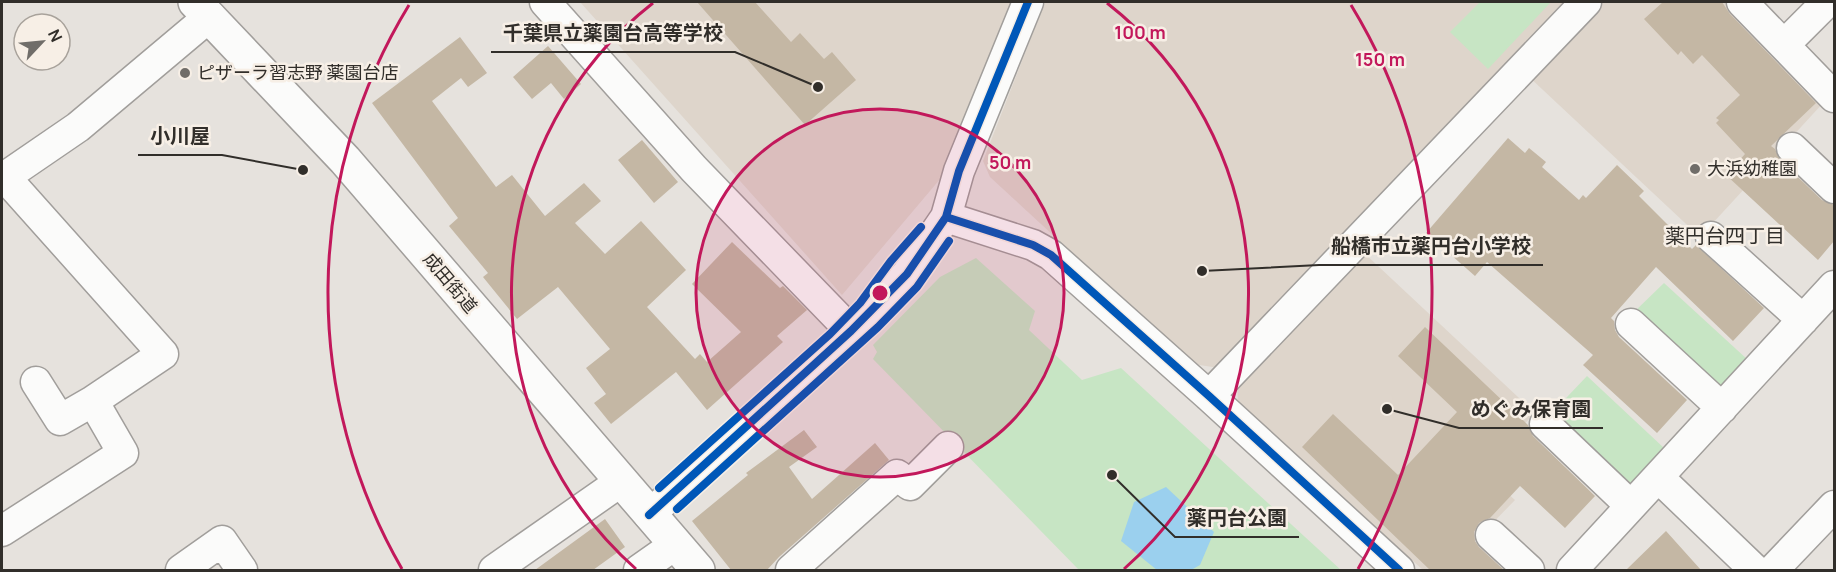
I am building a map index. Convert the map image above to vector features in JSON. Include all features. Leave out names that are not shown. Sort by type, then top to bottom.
[{"type":"highway","name":"成田街道","points":[[203,9],[345,159],[620,482],[698,570]]},
{"type":"street","points":[[545,2],[694,169],[851,332]]},
{"type":"street","points":[[649,515],[851,332],[907,274],[946,217],[959,171],[1028,2]]},
{"type":"street","points":[[1209,396],[1586,2]]},
{"type":"street","points":[[1742,2],[1834,97]]},
{"type":"street","points":[[1784,45],[1827,2]]},
{"type":"street","points":[[36,382],[60,420],[93,401],[163,354],[3,178],[78,127],[203,9]]},
{"type":"street","points":[[1792,148],[1834,188]]},
{"type":"street","points":[[946,217],[1033,245],[1051,255],[1399,570]]},
{"type":"street","points":[[1712,237],[1803,320]]},
{"type":"street","points":[[1572,570],[1834,286]]},
{"type":"street","points":[[1631,324],[1722,408]]},
{"type":"street","points":[[2,531],[123,453],[93,401]]},
{"type":"street","points":[[1545,424],[1631,506]]},
{"type":"street","points":[[790,570],[897,475],[910,485],[948,447]]},
{"type":"street","points":[[1658,477],[1755,570]]},
{"type":"street","points":[[494,570],[620,482]]},
{"type":"street","points":[[1773,570],[1834,506]]},
{"type":"street","points":[[1491,535],[1529,570]]},
{"type":"street","points":[[181,570],[222,541],[242,570]]},
{"type":"street","points":[[639,570],[676,544]]},
{"type":"shaded area","points":[[580,2],[1013,2],[946,172],[842,295]]},
{"type":"shaded area","points":[[1045,2],[1571,2],[1219,368],[1193,364],[990,177],[983,161]]},
{"type":"shaded area","name":"大浜幼稚園","points":[[1596,2],[1727,2],[1824,102],[1700,237],[1527,75]]},
{"type":"shaded area","points":[[1362,251],[1535,413],[1481,469],[1515,500],[1447,570],[1423,570],[1238,404],[1237,383]]},
{"type":"green space","points":[[1480,2],[1551,2],[1488,69],[1450,32]]},
{"type":"green space","points":[[976,258],[1035,311],[1029,330],[1082,380],[1121,368],[1341,570],[1079,570],[873,359],[877,352],[873,345],[940,277]]},
{"type":"green space","points":[[1664,283],[1748,360],[1722,387],[1709,389],[1632,314]]},
{"type":"green space","points":[[1587,376],[1664,448],[1630,484],[1549,416]]},
{"type":"water","points":[[1166,487],[1214,532],[1200,565],[1191,570],[1157,570],[1121,541],[1134,502]]},
{"type":"building","points":[[697,2],[755,2],[791,42],[800,33],[824,59],[832,52],[856,80],[805,125]]},
{"type":"building","points":[[1663,2],[1722,2],[1730,14],[1816,103],[1771,146],[1780,160],[1822,200],[1834,205],[1834,241],[1818,260],[1726,175],[1745,154],[1716,123],[1719,120],[1716,118],[1740,95],[1702,55],[1693,64],[1681,51],[1678,55],[1644,19]]},
{"type":"building","points":[[460,37],[487,73],[468,87],[461,78],[432,101],[496,187],[512,175],[545,216],[584,183],[601,201],[575,223],[605,254],[641,221],[686,270],[647,307],[695,359],[700,354],[707,362],[741,332],[692,284],[732,242],[780,288],[783,286],[807,310],[777,336],[783,342],[707,410],[676,372],[611,424],[594,403],[606,394],[586,368],[610,349],[558,287],[517,319],[483,277],[488,273],[449,226],[458,218],[372,103]]},
{"type":"building","points":[[548,46],[581,84],[564,99],[551,83],[532,99],[513,77]]},
{"type":"building","points":[[1508,138],[1525,153],[1529,148],[1546,162],[1542,167],[1579,200],[1583,195],[1586,198],[1617,165],[1644,191],[1639,196],[1692,249],[1696,245],[1764,308],[1733,341],[1656,267],[1611,318],[1619,337],[1687,400],[1657,433],[1583,365],[1593,355],[1487,262],[1475,276],[1426,233]]},
{"type":"building","points":[[642,140],[678,182],[654,203],[618,160]]},
{"type":"building","points":[[1425,327],[1528,425],[1533,436],[1595,496],[1565,528],[1520,486],[1490,518],[1479,523],[1474,532],[1475,541],[1479,547],[1504,570],[1430,570],[1302,447],[1333,414],[1398,475],[1457,412],[1398,356]]},
{"type":"building","points":[[804,430],[817,447],[789,467],[812,499],[875,443],[889,460],[767,570],[731,570],[692,521],[748,475],[746,473]]},
{"type":"building","points":[[605,519],[625,547],[593,570],[535,570]]},
{"type":"building","points":[[1666,531],[1701,570],[1626,570]]},
{"type":"cycle path","points":[[649,515],[851,331],[907,274],[946,217],[959,171],[1028,2]]},
{"type":"cycle path","points":[[946,217],[1033,245],[1051,255],[1399,570]]},
{"type":"cycle path","points":[[659,488],[830,334],[860,303],[891,261],[921,227]]},
{"type":"cycle path","points":[[677,509],[878,327],[917,287],[949,241]]},
{"type":"place","name":"ピザーラ習志野 薬園台店","points":[[185,73]]},
{"type":"place","name":"千葉県立薬園台高等学校","points":[[818,87]]},
{"type":"place","name":"大浜幼稚園","points":[[1695,169]]},
{"type":"place","name":"小川屋","points":[[303,170]]},
{"type":"place","name":"船橋市立薬円台小学校","points":[[1202,271]]},
{"type":"place","name":"めぐみ保育園","points":[[1387,409]]},
{"type":"place","name":"薬円台公園","points":[[1112,475]]},
{"type":"district","name":"薬円台四丁目","points":[[1725,236]]}]
